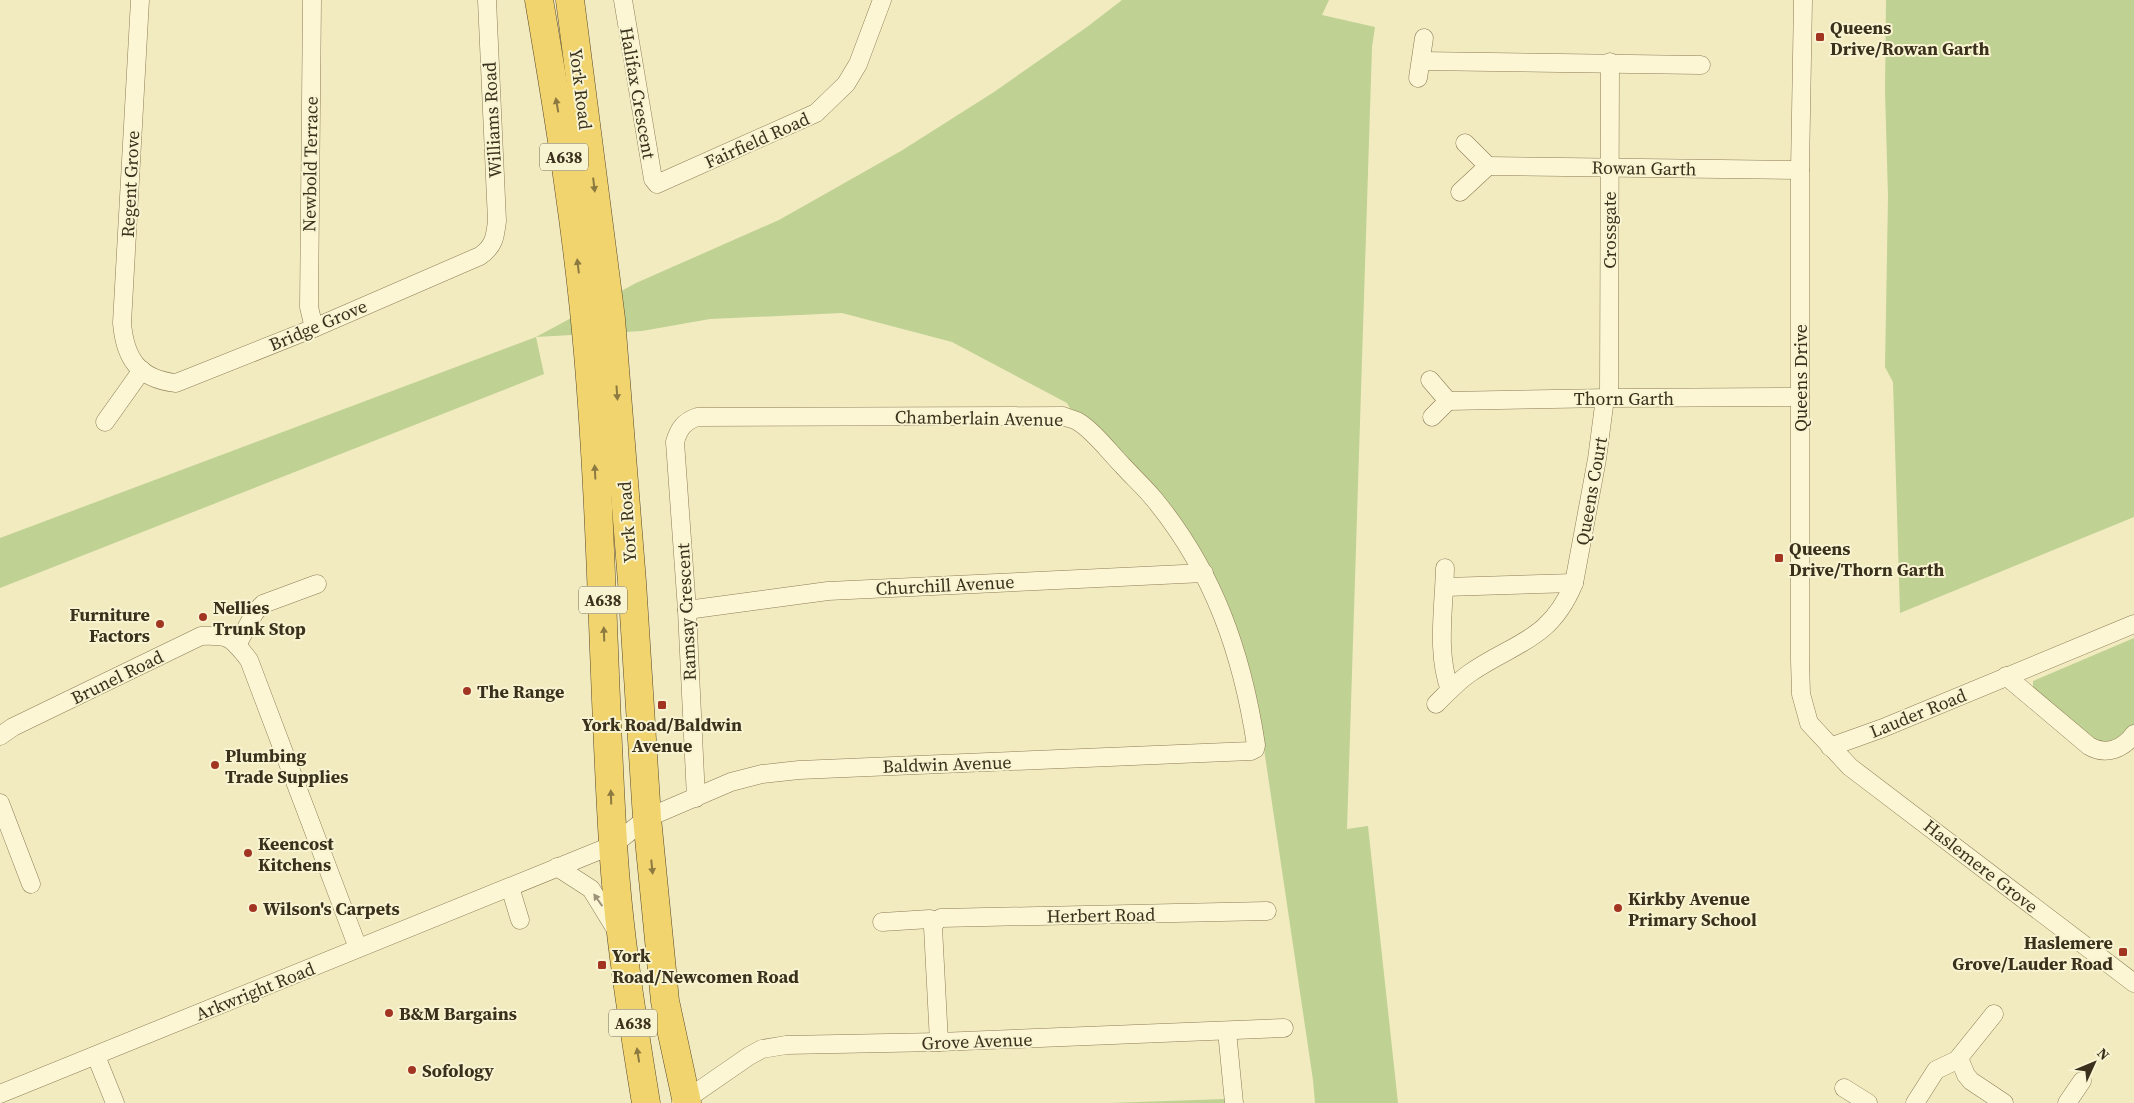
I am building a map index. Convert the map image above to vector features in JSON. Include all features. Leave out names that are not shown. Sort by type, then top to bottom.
[{"type":"highway","name":"York Road","points":[[539,0],[559,112],[588,354],[602,576],[613,845],[631,1013],[646,1103]]},
{"type":"highway","name":"York Road","points":[[570,0],[613,344],[647,818],[665,1001],[684,1102]]},
{"type":"street","name":"Regent Grove","points":[[139,368],[127,353],[122,323],[140,0]]},
{"type":"street","name":"Newbold Terrace","points":[[312,0],[309,306],[314,328]]},
{"type":"street","name":"Williams Road","points":[[487,0],[496,221],[495,240]]},
{"type":"street","name":"Halifax Crescent","points":[[623,0],[653,179],[657,184]]},
{"type":"street","name":"Fairfield Road","points":[[657,184],[663,183],[816,113],[846,84],[858,64],[882,0]]},
{"type":"street","name":"Queens Drive","points":[[1803,0],[1800,170],[1801,694],[1809,723],[1830,747]]},
{"type":"street","points":[[1418,78],[1424,38]]},
{"type":"street","points":[[1421,61],[1610,62],[1701,65]]},
{"type":"street","name":"Crossgate","points":[[1607,398],[1610,62]]},
{"type":"street","points":[[1460,192],[1488,166],[1464,143]]},
{"type":"street","name":"Rowan Garth","points":[[1488,166],[1800,170]]},
{"type":"street","name":"Bridge Grove","points":[[139,368],[163,382],[176,383],[314,328],[480,256],[490,249],[495,240]]},
{"type":"street","points":[[105,422],[139,368]]},
{"type":"street","points":[[1430,380],[1448,401],[1432,417]]},
{"type":"street","name":"Thorn Garth","points":[[1448,401],[1607,398],[1800,398]]},
{"type":"street","name":"Queens Court","points":[[1436,704],[1470,674],[1533,637],[1555,618],[1567,600],[1574,583],[1607,398]]},
{"type":"street","name":"Chamberlain Avenue","points":[[680,427],[687,421],[697,417],[748,415],[1063,416],[1077,421],[1089,431],[1154,499],[1182,537],[1204,574],[1221,608],[1233,641],[1246,688],[1256,745],[1255,749]]},
{"type":"street","name":"Ramsay Crescent","points":[[680,427],[675,442],[687,610],[696,798]]},
{"type":"street","points":[[1445,568],[1443,655],[1444,675],[1450,690]]},
{"type":"street","name":"Churchill Avenue","points":[[687,610],[828,591],[1204,574]]},
{"type":"street","points":[[1445,587],[1574,583]]},
{"type":"street","points":[[317,584],[263,604],[255,612],[237,645],[249,660],[358,948]]},
{"type":"street","name":"Lauder Road","points":[[1830,747],[1883,728],[2134,624]]},
{"type":"street","name":"Brunel Road","points":[[0,736],[201,636],[223,635],[237,645]]},
{"type":"street","points":[[2006,676],[2088,746],[2096,750],[2108,751],[2120,747],[2128,742],[2134,734]]},
{"type":"street","name":"Haslemere Grove","points":[[1830,747],[1870,783],[1944,837],[2134,983]]},
{"type":"street","name":"Baldwin Avenue","points":[[647,818],[731,782],[754,776],[799,770],[1250,751],[1255,749]]},
{"type":"street","points":[[0,803],[31,884]]},
{"type":"street","name":"Arkwright Road","points":[[0,1094],[613,845],[647,818]]},
{"type":"street","points":[[557,868],[591,890],[606,911],[623,942]]},
{"type":"street","points":[[510,887],[520,920]]},
{"type":"street","name":"Herbert Road","points":[[882,922],[930,919],[936,921],[941,918],[1267,911]]},
{"type":"street","points":[[936,921],[933,927],[939,1042]]},
{"type":"street","points":[[1915,1103],[1936,1070],[1959,1058],[1994,1014]]},
{"type":"street","name":"Grove Avenue","points":[[684,1102],[762,1049],[786,1045],[939,1042],[1284,1028]]},
{"type":"street","points":[[1227,1031],[1234,1103]]},
{"type":"street","points":[[96,1056],[115,1103]]},
{"type":"street","points":[[1959,1058],[1966,1076],[2004,1103]]},
{"type":"street","points":[[2067,1103],[2082,1081]]},
{"type":"street","points":[[1844,1088],[1868,1103]]},
{"type":"green space","points":[[1122,0],[1329,0],[1322,15],[1375,27],[1372,47],[1347,829],[1368,826],[1398,1103],[1315,1103],[1264,749],[1204,573],[1182,537],[1077,421],[1067,403],[952,342],[842,313],[710,319],[642,331],[536,337],[636,283],[779,220],[901,151],[994,92]]},
{"type":"green space","points":[[1886,0],[2134,0],[2134,517],[1900,613],[1893,382],[1885,367],[1888,197],[1885,91]]},
{"type":"green space","points":[[536,337],[544,374],[0,588],[0,538]]},
{"type":"green space","points":[[2134,638],[2134,724],[2122,737],[2108,742],[2096,742],[2033,690],[2033,681]]},
{"type":"green space","points":[[1225,1099],[1226,1103],[1109,1103]]},
{"type":"place","name":"Queens Drive/Rowan Garth","points":[[1820,37]]},
{"type":"place","name":"Queens Drive/Thorn Garth","points":[[1779,558]]},
{"type":"place","name":"Nellies Trunk Stop","points":[[203,617]]},
{"type":"place","name":"Furniture Factors","points":[[160,624]]},
{"type":"place","name":"The Range","points":[[467,691]]},
{"type":"place","name":"York Road/Baldwin Avenue","points":[[662,705]]},
{"type":"place","name":"Plumbing Trade Supplies","points":[[215,765]]},
{"type":"place","name":"Keencost Kitchens","points":[[248,853]]},
{"type":"place","name":"Wilson's Carpets","points":[[253,908]]},
{"type":"place","name":"Kirkby Avenue Primary School","points":[[1618,908]]},
{"type":"place","name":"Haslemere Grove/Lauder Road","points":[[2123,952]]},
{"type":"place","name":"York Road/Newcomen Road","points":[[602,965]]},
{"type":"place","name":"B&M Bargains","points":[[389,1013]]},
{"type":"place","name":"Sofology","points":[[412,1070]]}]
